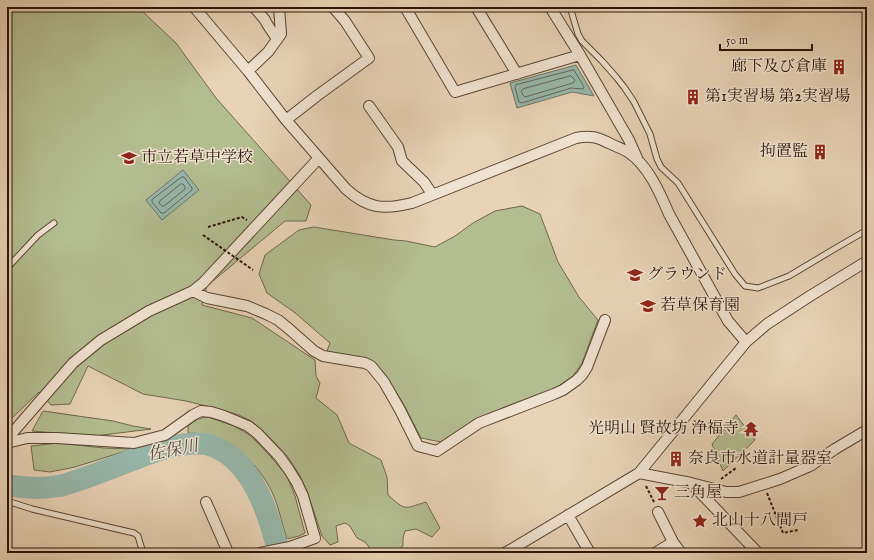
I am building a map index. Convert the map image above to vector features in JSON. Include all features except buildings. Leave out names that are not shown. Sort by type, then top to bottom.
[{"type":"street","points":[[194,7],[248,71],[286,120],[346,189],[355,197],[366,203],[385,207],[400,206],[412,203],[562,142],[585,136],[591,136],[606,141],[628,152],[638,160]]},
{"type":"street","points":[[254,7],[265,20],[277,39]]},
{"type":"street","points":[[248,71],[268,52],[281,34],[279,7]]},
{"type":"street","points":[[286,120],[369,58],[345,21],[333,7]]},
{"type":"street","points":[[405,7],[455,92],[580,56]]},
{"type":"street","points":[[476,7],[517,74]]},
{"type":"street","points":[[550,7],[629,140],[638,160],[651,178],[672,220],[728,321],[746,342]]},
{"type":"street","points":[[369,106],[398,147],[402,161],[424,182],[432,194]]},
{"type":"street","points":[[7,439],[73,363],[101,340],[149,311],[193,291],[203,283],[319,158]]},
{"type":"street","points":[[505,553],[639,473],[746,342],[767,324],[867,262]]},
{"type":"street","points":[[193,291],[207,298],[247,306],[266,314],[278,320],[314,351],[323,356],[371,366],[377,372],[400,410],[418,446],[437,452],[479,423],[554,394],[563,390],[577,380],[587,367],[605,320]]},
{"type":"street","points":[[7,443],[27,438],[57,438],[134,443],[165,435],[193,415],[202,411],[224,416],[248,426],[257,433],[279,456],[297,483],[303,496],[315,538],[290,547],[262,553]]},
{"type":"street","points":[[639,473],[691,483],[726,492],[739,492],[780,479],[810,466],[867,430]]},
{"type":"street","points":[[691,483],[758,553]]},
{"type":"street","points":[[206,502],[228,553]]},
{"type":"street","points":[[658,512],[673,542],[681,553]]},
{"type":"street","points":[[568,515],[590,553]]},
{"type":"street","points":[[656,553],[673,542]]},
{"type":"lane","points":[[570,7],[578,34],[582,41],[616,77],[634,102],[650,134],[657,159],[662,167],[678,183],[735,274],[745,286],[758,288],[789,276],[867,230]]},
{"type":"lane","points":[[7,268],[38,234],[54,223]]},
{"type":"lane","points":[[7,501],[32,509],[134,533],[138,536],[143,553]]},
{"type":"path","points":[[208,227],[242,217]]},
{"type":"path","points":[[203,235],[253,270]]},
{"type":"path","points":[[717,482],[736,468]]},
{"type":"path","points":[[639,473],[658,512]]},
{"type":"path","points":[[763,485],[784,533],[798,530]]},
{"type":"green space","points":[[7,7],[129,7],[142,11],[176,43],[216,98],[311,205],[306,221],[285,221],[207,286],[202,305],[252,318],[315,360],[316,376],[320,383],[316,398],[337,415],[349,443],[381,460],[387,477],[388,495],[398,504],[405,507],[426,502],[440,528],[432,537],[416,529],[405,531],[403,546],[394,553],[372,551],[365,542],[357,538],[350,526],[345,523],[336,526],[338,542],[330,545],[322,536],[307,491],[299,474],[287,456],[261,429],[251,421],[239,415],[186,401],[143,394],[88,366],[70,404],[51,405],[39,392],[10,420],[7,418]]},
{"type":"green space","points":[[522,206],[540,214],[558,262],[579,297],[598,320],[582,363],[573,376],[553,390],[477,420],[441,442],[421,438],[403,403],[386,376],[377,365],[366,358],[350,357],[327,351],[330,343],[294,312],[267,293],[259,274],[265,255],[299,230],[314,227],[435,247],[495,211]]},
{"type":"green space","points":[[43,411],[113,421],[151,429],[95,436],[32,431]]},
{"type":"green space","points":[[736,415],[755,440],[723,471],[712,444]]},
{"type":"green space","points":[[208,417],[234,426],[248,434],[271,457],[287,476],[295,496],[305,533],[287,539],[273,494],[258,470],[239,451],[227,443],[215,438],[202,434],[188,433],[188,426],[190,424],[199,419]]},
{"type":"green space","points":[[58,443],[104,448],[132,449],[75,467],[50,472],[34,470],[31,446]]},
{"type":"water","points":[[576,65],[594,96],[572,92],[517,108],[510,83]]},
{"type":"water","points":[[183,170],[199,190],[162,220],[146,200]]},
{"type":"waterway","name":"佐保川","points":[[7,485],[33,488],[46,488],[62,485],[92,476],[165,448],[187,444],[209,445],[229,455],[240,465],[250,478],[265,507],[279,553]]},
{"type":"place","name":"廊下及び倉庫","points":[[839,67]]},
{"type":"place","name":"第1実習場 第2実習場","points":[[693,97]]},
{"type":"place","name":"拘置監","points":[[820,152]]},
{"type":"place","name":"市立若草中学校","points":[[129,158]]},
{"type":"place","name":"グラウンド","points":[[635,275]]},
{"type":"place","name":"若草保育園","points":[[648,306]]},
{"type":"place","name":"光明山 賢故坊 浄福寺","points":[[751,429]]},
{"type":"place","name":"奈良市水道計量器室","points":[[676,459]]},
{"type":"place","name":"三角屋","points":[[662,493]]},
{"type":"place","name":"北山十八間戸","points":[[700,521]]}]
